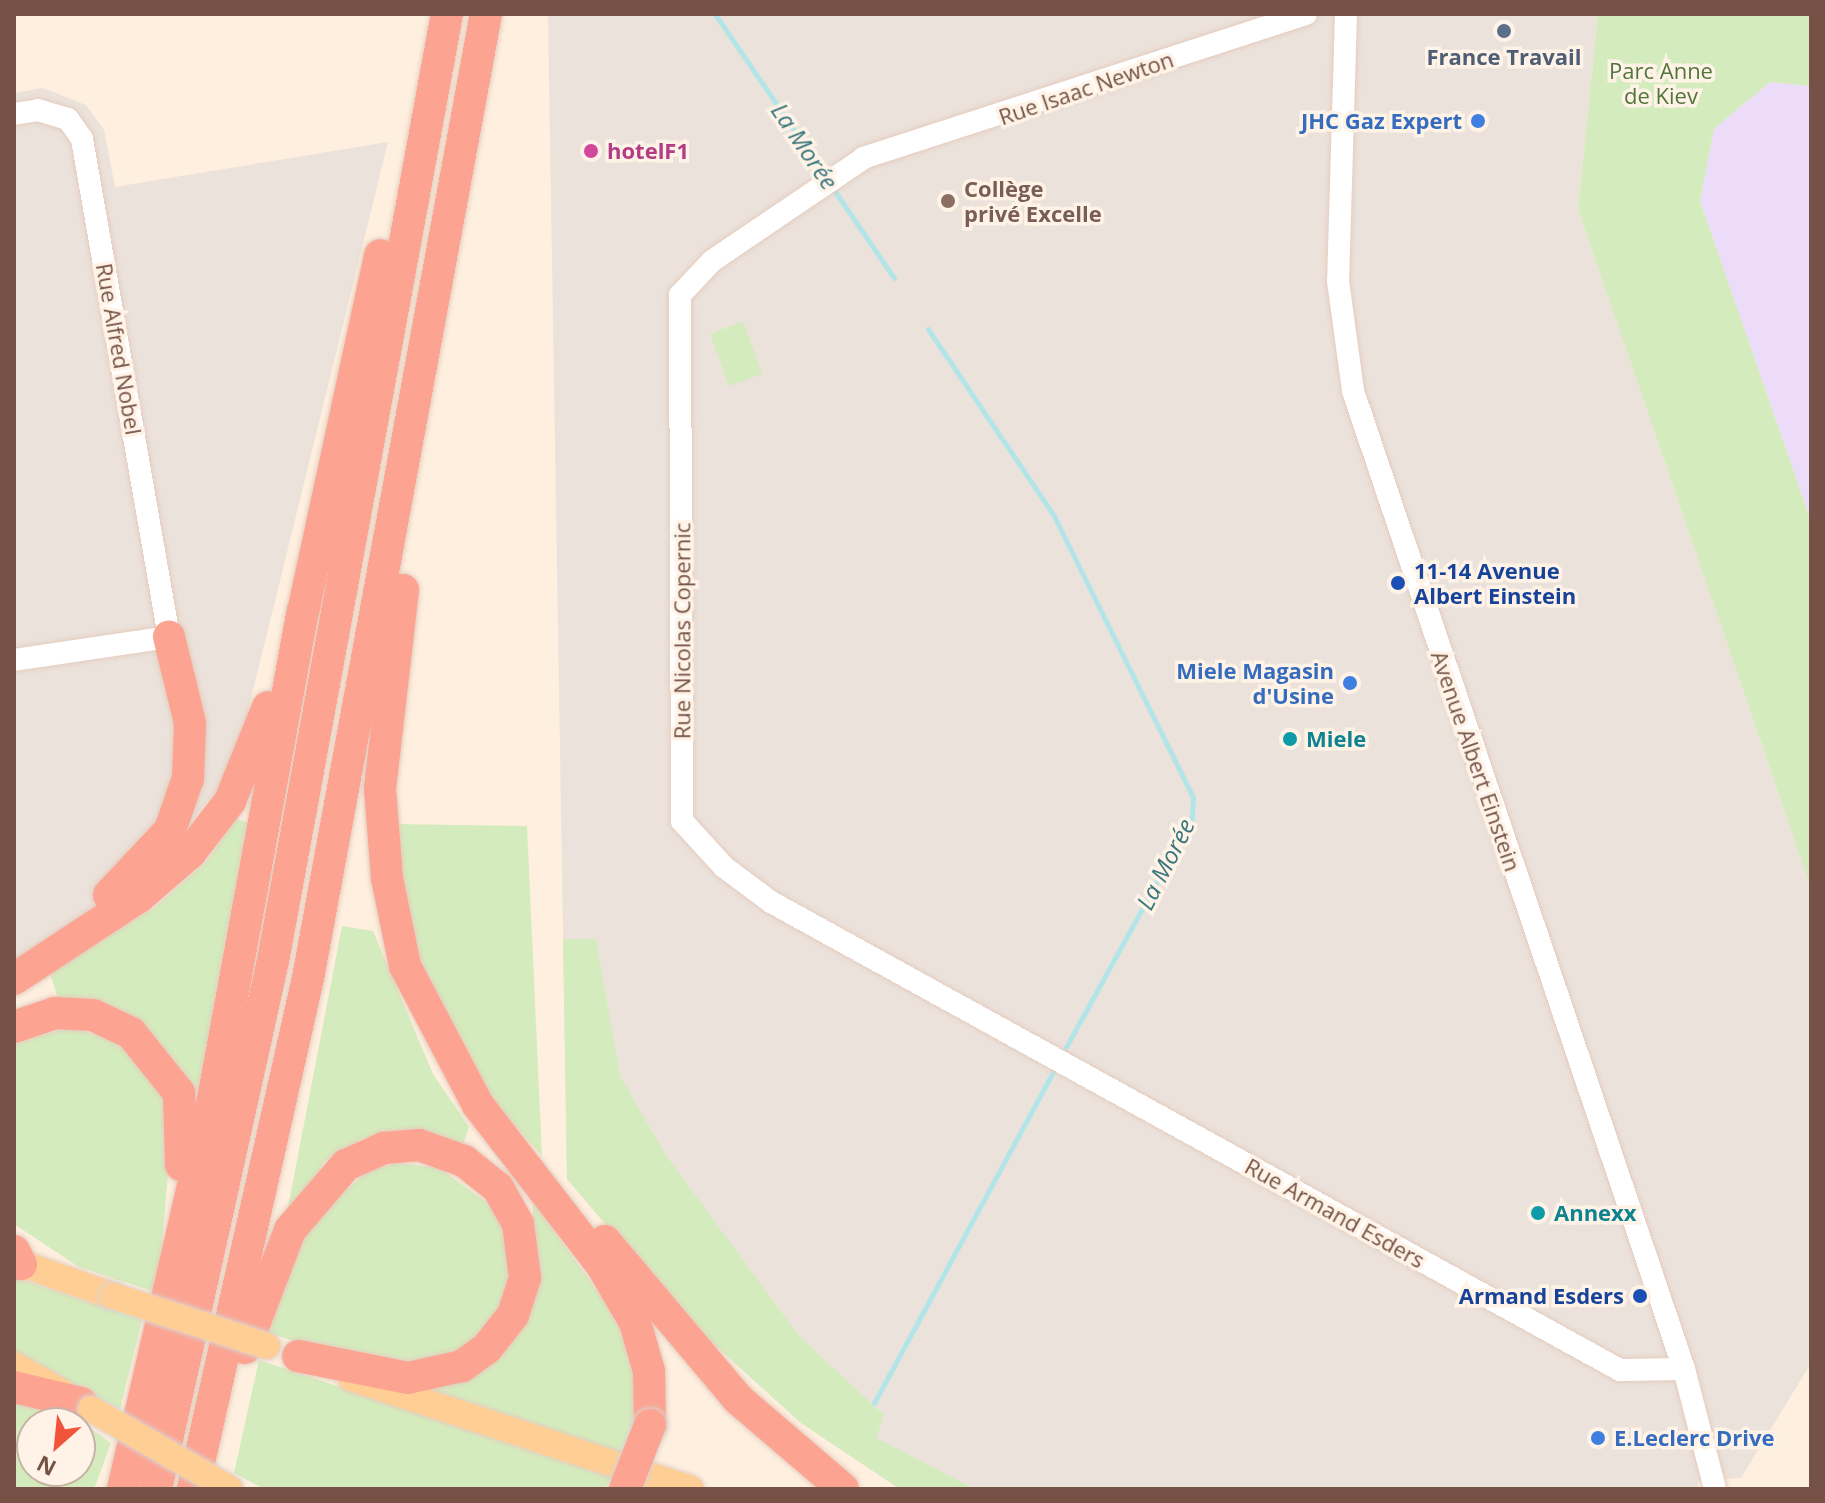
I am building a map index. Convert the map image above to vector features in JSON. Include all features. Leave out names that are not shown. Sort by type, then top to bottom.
[{"type":"highway","points":[[156,1489],[273,961],[447,14]]},
{"type":"highway","points":[[193,1489],[224,1366],[308,978],[486,14]]},
{"type":"highway","points":[[121,1485],[189,1205],[303,612],[394,183],[421,146]]},
{"type":"highway","points":[[433,312],[445,341],[384,717],[387,878],[405,966],[442,1047],[519,1164],[601,1264],[635,1322],[649,1371],[650,1425],[625,1489]]},
{"type":"highway","points":[[14,979],[101,923],[190,853],[230,801],[254,755],[282,647],[303,612]]},
{"type":"highway","points":[[101,923],[110,893],[170,830],[188,778],[190,723],[169,637]]},
{"type":"highway","points":[[14,1027],[55,1013],[93,1015],[131,1033],[160,1061],[179,1093],[185,1131],[178,1185],[189,1205]]},
{"type":"highway","points":[[224,1366],[249,1345],[290,1230],[346,1165],[384,1148],[419,1145],[464,1161],[498,1188],[518,1224],[525,1278],[513,1315],[487,1348],[462,1366],[408,1378],[298,1356]]},
{"type":"highway","points":[[519,1164],[546,1176],[738,1399],[843,1489]]},
{"type":"highway","points":[[14,1387],[86,1406]]},
{"type":"main road","points":[[16,1259],[113,1296],[690,1489]]},
{"type":"main road","points":[[14,1365],[230,1489]]},
{"type":"street","name":"Rue Isaac Newton","points":[[864,158],[1306,14]]},
{"type":"street","name":"Avenue Albert Einstein","points":[[1346,14],[1338,281],[1353,391],[1684,1369],[1715,1489]]},
{"type":"street","name":"Rue Alfred Nobel","points":[[14,114],[38,110],[68,119],[82,139],[169,637]]},
{"type":"street","name":"Rue Nicolas Copernic","points":[[864,158],[712,261],[680,295],[682,821],[724,867],[771,902],[995,1025]]},
{"type":"street","points":[[14,660],[169,637]]},
{"type":"street","name":"Rue Armand Esders","points":[[995,1025],[1620,1370],[1684,1369]]},
{"type":"shaded area","points":[[548,14],[1598,14],[1578,209],[1811,888],[1811,1363],[1741,1478],[1698,1481],[1698,1489],[900,1489],[801,1423],[687,1320],[567,1179]]},
{"type":"shaded area","points":[[1770,82],[1811,86],[1811,521],[1700,201],[1714,129]]},
{"type":"shaded area","points":[[43,88],[86,105],[104,130],[115,187],[388,142],[240,743],[222,784],[129,893],[14,965],[14,93]]},
{"type":"green space","name":"Parc Anne de Kiev","points":[[1598,14],[1811,14],[1811,86],[1770,82],[1714,129],[1700,201],[1811,521],[1811,888],[1578,209]]},
{"type":"green space","points":[[743,321],[762,374],[729,386],[710,334]]},
{"type":"green space","points":[[236,819],[255,824],[202,1091],[190,1089],[138,1023],[58,999],[50,973],[154,908],[206,862]]},
{"type":"green space","points":[[395,824],[527,826],[542,1156],[473,1078],[419,965]]},
{"type":"green space","points":[[342,926],[373,931],[433,1074],[469,1127],[462,1148],[398,1132],[361,1139],[325,1161],[284,1228]]},
{"type":"green space","points":[[563,939],[596,939],[620,1076],[665,1154],[799,1336],[884,1415],[876,1438],[975,1489],[900,1489],[801,1423],[687,1320],[567,1179]]},
{"type":"green space","points":[[67,1027],[108,1038],[138,1060],[166,1097],[171,1138],[158,1293],[79,1267],[14,1224],[14,1045]]},
{"type":"green space","points":[[397,1163],[439,1168],[497,1210],[512,1275],[501,1313],[479,1341],[421,1366],[361,1361],[268,1333],[282,1274],[318,1215],[367,1172]]},
{"type":"green space","points":[[533,1202],[621,1324],[636,1368],[638,1424],[627,1458],[418,1388],[467,1376],[533,1235]]},
{"type":"green space","points":[[14,1277],[142,1320],[120,1409],[14,1354]]},
{"type":"green space","points":[[259,1360],[612,1477],[605,1489],[264,1489],[234,1473]]},
{"type":"green space","points":[[14,1397],[54,1402],[61,1407],[16,1407],[16,1487],[94,1489],[14,1489]]},
{"type":"green space","points":[[96,1432],[111,1443],[96,1484]]},
{"type":"waterway","name":"La Morée","points":[[715,14],[825,175]]},
{"type":"waterway","name":"La Morée","points":[[832,187],[894,278]]},
{"type":"waterway","name":"La Morée","points":[[928,329],[1054,516],[1193,797],[1192,818],[1061,1056]]},
{"type":"waterway","name":"La Morée","points":[[874,1403],[1057,1065]]},
{"type":"place","name":"France Travail","points":[[1504,31]]},
{"type":"place","name":"JHC Gaz Expert","points":[[1478,121]]},
{"type":"place","name":"hotelF1","points":[[591,151]]},
{"type":"place","name":"Collège privé Excelle","points":[[948,201]]},
{"type":"place","name":"11-14 Avenue Albert Einstein","points":[[1398,583]]},
{"type":"place","name":"Miele Magasin d'Usine","points":[[1350,683]]},
{"type":"place","name":"Miele","points":[[1290,739]]},
{"type":"place","name":"Annexx","points":[[1538,1213]]},
{"type":"place","name":"Armand Esders","points":[[1640,1296]]},
{"type":"place","name":"E.Leclerc Drive","points":[[1598,1438]]}]
